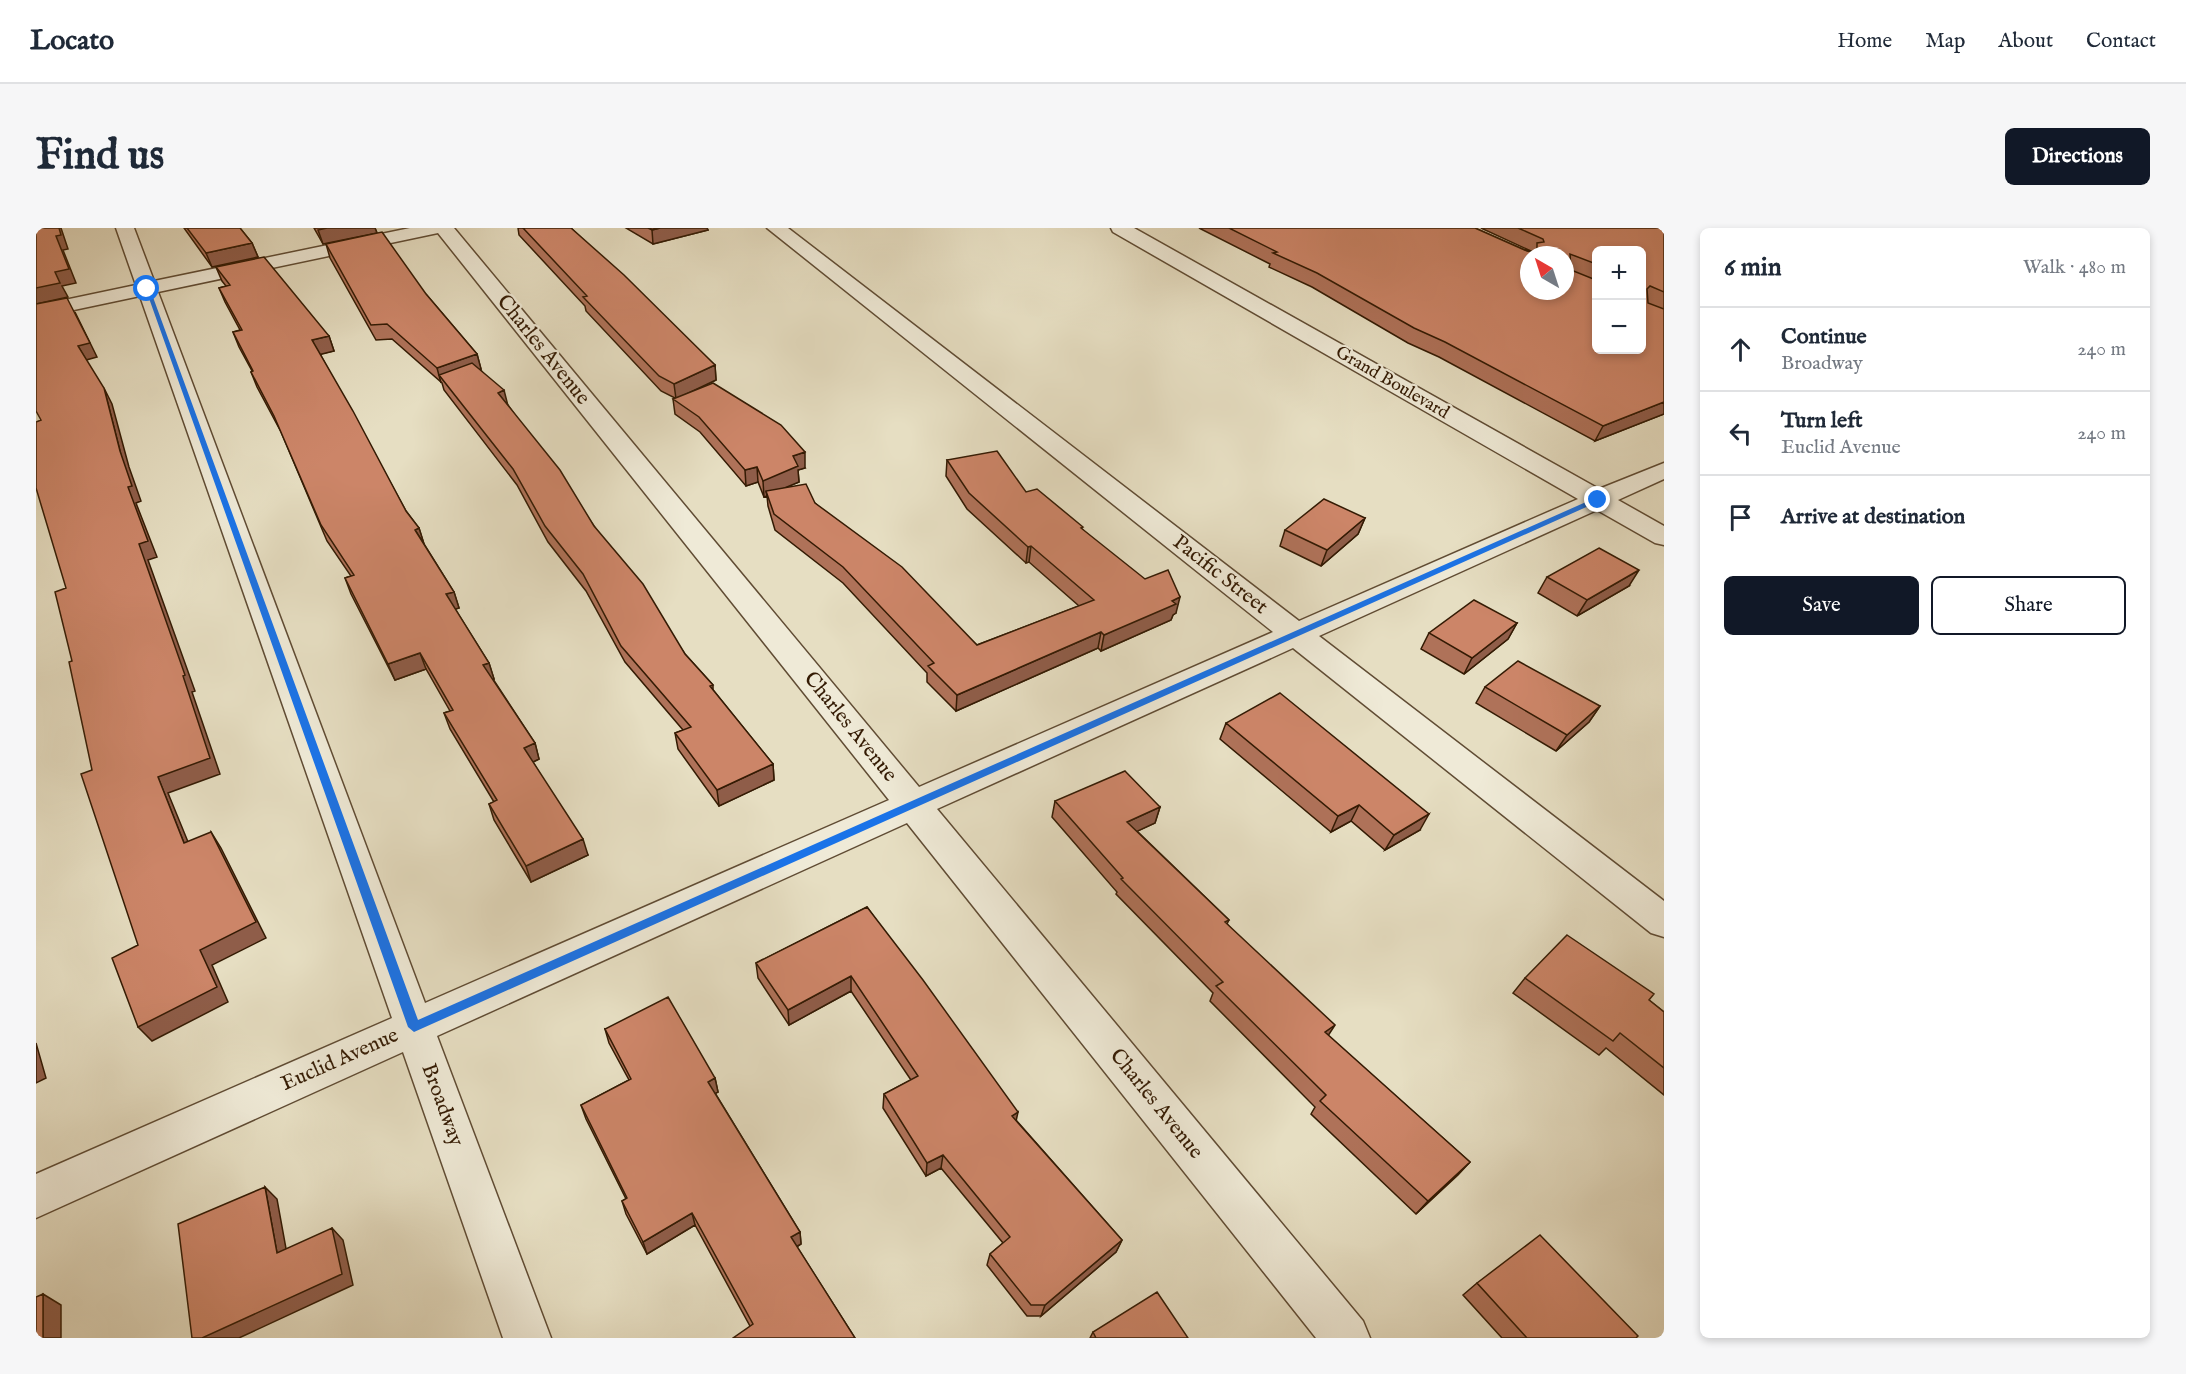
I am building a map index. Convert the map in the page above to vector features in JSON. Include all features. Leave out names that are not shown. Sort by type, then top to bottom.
[{"type":"street","name":"Broadway","points":[[125,228],[527,1338]]},
{"type":"street","points":[[36,312],[436,228]]},
{"type":"street","name":"Charles Avenue","points":[[444,228],[1346,1338]]},
{"type":"street","name":"Pacific Street","points":[[776,228],[1664,922]]},
{"type":"street","name":"Grand Boulevard","points":[[1120,228],[1664,537]]},
{"type":"street","name":"Euclid Avenue","points":[[36,1196],[1664,470]]},
{"type":"building","points":[[36,228],[59,228],[61,235],[56,236],[69,269],[55,272],[60,283],[36,288]]},
{"type":"building","points":[[187,228],[240,228],[252,243],[206,253]]},
{"type":"building","points":[[523,228],[571,228],[624,275],[715,365],[674,384],[659,376],[583,297],[587,296]]},
{"type":"building","points":[[1229,228],[1475,228],[1520,248],[1520,300],[1574,300],[1574,271],[1592,278],[1592,354],[1646,354],[1646,246],[1592,246],[1592,262],[1574,256],[1574,246],[1537,246],[1537,243],[1544,242],[1543,239],[1518,228],[1664,228],[1664,292],[1650,286],[1647,289],[1648,303],[1664,309],[1664,402],[1603,426],[1445,342],[1414,328],[1317,273],[1273,253],[1277,252]]},
{"type":"building","points":[[382,232],[426,294],[477,354],[437,368],[387,324],[371,325],[326,244]]},
{"type":"building","points":[[264,257],[329,336],[312,340],[406,511],[419,528],[415,530],[454,592],[446,594],[489,663],[483,665],[535,743],[524,748],[583,839],[526,866],[489,804],[497,800],[444,713],[453,710],[420,653],[388,664],[345,578],[354,575],[321,525],[274,416],[233,332],[242,330],[219,288],[230,285],[216,267]]},
{"type":"building","points":[[67,298],[90,343],[78,346],[104,388],[120,451],[132,486],[128,487],[148,541],[139,544],[185,675],[183,676],[210,758],[158,777],[184,843],[211,832],[256,922],[200,950],[217,987],[138,1027],[112,958],[138,945],[81,774],[92,770],[69,662],[72,661],[55,592],[66,588],[36,488],[36,422],[41,420],[36,411],[36,304]]},
{"type":"building","points":[[472,363],[504,390],[498,393],[560,470],[594,526],[643,584],[685,654],[713,685],[710,686],[773,764],[717,790],[675,733],[691,727],[621,646],[583,574],[545,526],[513,469],[439,375]]},
{"type":"building","points":[[713,383],[781,425],[805,452],[793,456],[798,466],[763,481],[757,467],[745,470],[699,417],[673,399]]},
{"type":"building","points":[[997,451],[1026,492],[1037,489],[1145,579],[1168,570],[1180,597],[1172,601],[1176,604],[1104,635],[1101,632],[957,695],[928,666],[934,663],[843,567],[774,514],[766,491],[806,484],[815,503],[902,567],[977,645],[1094,600],[1031,546],[1028,547],[969,493],[947,460]]},
{"type":"building","points":[[1324,499],[1365,518],[1327,550],[1285,530]]},
{"type":"building","points":[[1599,548],[1639,570],[1587,600],[1547,577]]},
{"type":"building","points":[[1474,600],[1517,623],[1472,658],[1429,633]]},
{"type":"building","points":[[1518,661],[1600,706],[1567,735],[1485,687]]},
{"type":"building","points":[[1280,693],[1429,814],[1394,835],[1359,805],[1338,816],[1226,723]]},
{"type":"building","points":[[1125,771],[1160,807],[1127,822],[1229,920],[1225,922],[1335,1025],[1325,1032],[1470,1162],[1428,1201],[1320,1101],[1326,1095],[1216,986],[1223,982],[1121,879],[1123,878],[1055,801]]},
{"type":"building","points":[[867,907],[1018,1112],[1012,1116],[1122,1240],[1045,1305],[1031,1305],[990,1254],[1010,1237],[943,1155],[927,1163],[884,1094],[918,1076],[851,976],[788,1010],[756,963]]},
{"type":"building","points":[[1567,935],[1654,994],[1649,1000],[1664,1012],[1664,1068],[1620,1033],[1613,1041],[1525,978]]},
{"type":"building","points":[[668,997],[715,1078],[708,1082],[800,1232],[791,1237],[855,1338],[733,1338],[753,1324],[692,1213],[643,1242],[622,1201],[627,1198],[581,1105],[631,1079],[605,1029]]},
{"type":"building","points":[[265,1187],[277,1253],[332,1228],[342,1274],[202,1338],[192,1338],[178,1224]]},
{"type":"building","points":[[1540,1235],[1638,1336],[1636,1338],[1527,1338],[1477,1283]]},
{"type":"building","points":[[1157,1292],[1188,1338],[1096,1338],[1093,1332]]},
{"type":"building","points":[[43,1294],[43,1338],[36,1338],[36,1297]]},
{"type":"route","points":[[147,289],[414,1027],[1598,500]]}]
